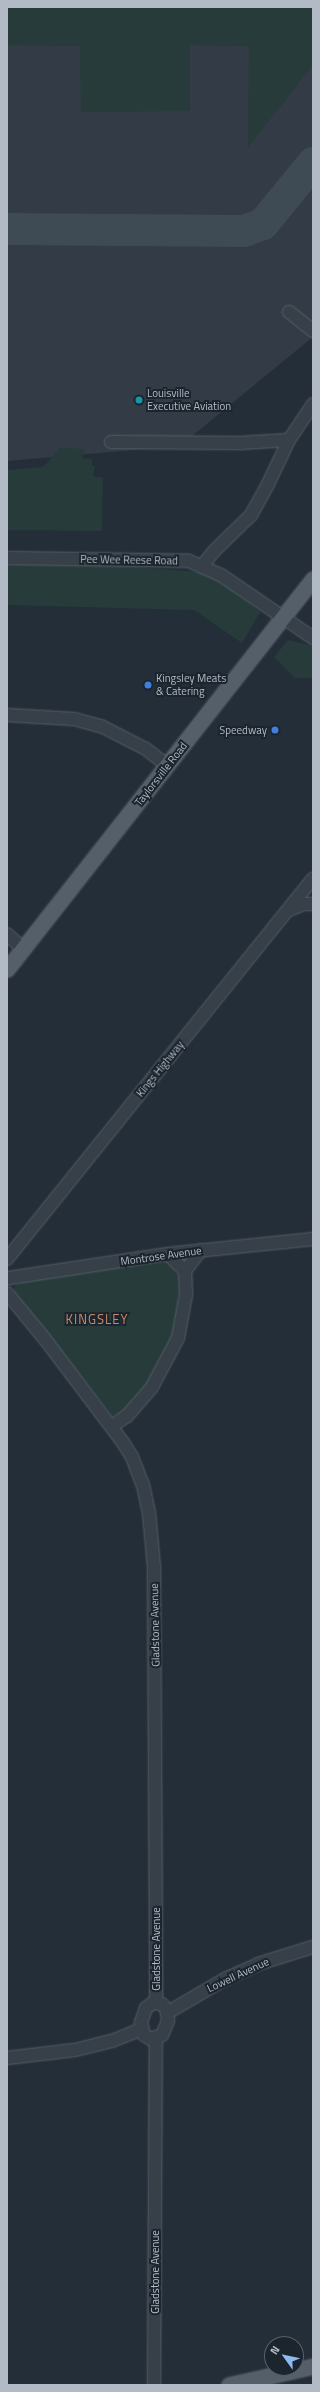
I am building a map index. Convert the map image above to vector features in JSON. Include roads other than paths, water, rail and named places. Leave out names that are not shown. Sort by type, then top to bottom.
[{"type":"main road","name":"Taylorsville Road","points":[[7,969],[168,766],[313,579]]},
{"type":"main road","points":[[229,2385],[313,2366]]},
{"type":"street","points":[[289,312],[313,331]]},
{"type":"street","points":[[202,566],[214,550],[251,515],[289,440],[313,404]]},
{"type":"street","points":[[111,442],[240,443],[289,440]]},
{"type":"street","name":"Pee Wee Reese Road","points":[[7,558],[179,560],[202,566],[221,575],[284,616],[313,638]]},
{"type":"street","points":[[7,715],[74,719],[101,726],[146,749],[168,766]]},
{"type":"street","name":"Kings Highway","points":[[7,1259],[313,879]]},
{"type":"street","points":[[288,910],[303,904],[313,904]]},
{"type":"street","points":[[7,934],[23,949]]},
{"type":"street","name":"Montrose Avenue","points":[[8,1278],[168,1254],[313,1239]]},
{"type":"street","points":[[112,1426],[127,1416],[140,1403],[152,1388],[171,1355],[184,1315],[186,1295],[185,1271],[201,1250]]},
{"type":"street","points":[[168,1254],[185,1271]]},
{"type":"street","name":"Gladstone Avenue","points":[[7,1293],[112,1426],[132,1457],[143,1486],[153,1541],[157,1734],[156,2002]]},
{"type":"street","name":"Lowell Avenue","points":[[167,2013],[225,1979],[258,1964],[313,1947]]},
{"type":"street","points":[[156,2002],[163,2005],[167,2013],[166,2028],[162,2035],[156,2039],[147,2038],[142,2029],[142,2015],[149,2004],[156,2002]]},
{"type":"street","points":[[7,2058],[75,2050],[112,2041],[142,2029]]},
{"type":"street","name":"Gladstone Avenue","points":[[154,2385],[156,2039]]},
{"type":"place","name":"Louisville Executive Aviation","points":[[139,400]]},
{"type":"place","name":"Kingsley Meats & Catering","points":[[148,685]]},
{"type":"place","name":"Speedway","points":[[275,730]]},
{"type":"district","name":"KINGSLEY","points":[[97,1319]]}]
